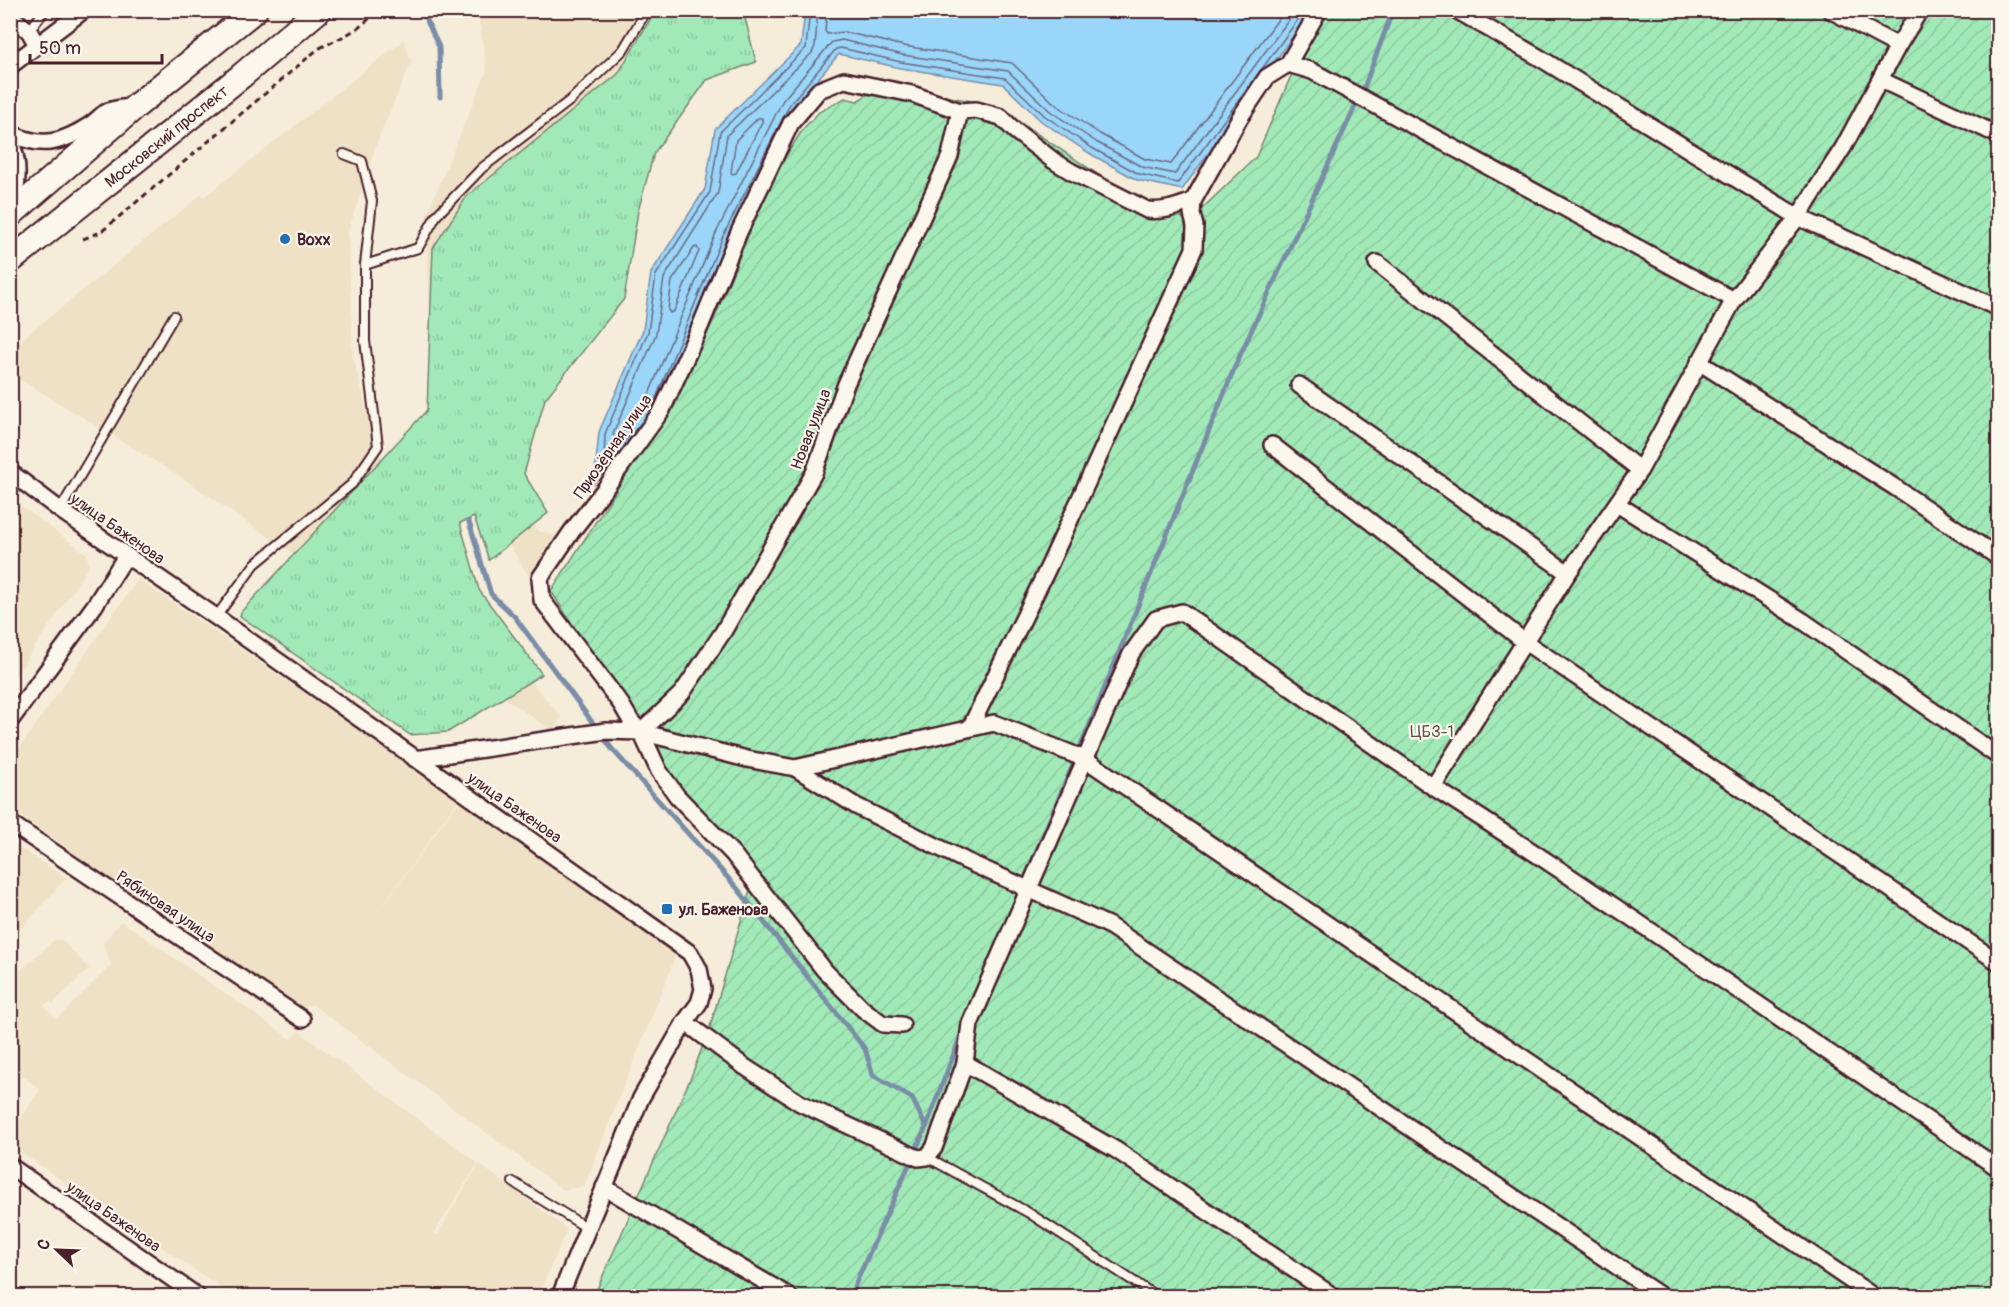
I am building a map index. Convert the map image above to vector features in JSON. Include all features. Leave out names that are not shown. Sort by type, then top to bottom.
[{"type":"main road","points":[[10,215],[136,106],[255,10]]},
{"type":"main road","name":"Московский проспект","points":[[10,261],[240,77],[319,10]]},
{"type":"street","points":[[13,60],[84,10]]},
{"type":"street","points":[[970,728],[1048,568],[1194,249],[1193,201],[1239,119],[1267,77],[1288,64],[1319,10]]},
{"type":"street","points":[[1456,10],[1540,58],[1798,217],[1998,308]]},
{"type":"street","points":[[1830,10],[1898,46]]},
{"type":"street","points":[[1433,787],[1568,573],[1640,470],[1734,300],[1798,217],[1843,148],[1920,10]]},
{"type":"street","points":[[10,16],[29,31],[37,45]]},
{"type":"street","points":[[1288,64],[1312,71],[1734,300]]},
{"type":"street","name":"Приозёрная улица","points":[[902,1025],[884,1024],[863,1009],[825,971],[733,854],[677,796],[659,771],[641,732],[542,600],[540,578],[662,411],[739,232],[790,123],[819,90],[844,80],[912,94],[960,111]]},
{"type":"street","points":[[1881,80],[1998,135]]},
{"type":"street","points":[[10,133],[32,142],[59,141],[91,124],[106,112],[136,106]]},
{"type":"street","points":[[960,111],[976,110],[1001,117],[1054,161],[1146,210],[1159,212],[1193,201]]},
{"type":"street","name":"Новая улица","points":[[641,732],[682,693],[723,632],[814,473],[846,384],[950,156],[960,111]]},
{"type":"street","points":[[10,140],[17,165],[17,179],[10,210]]},
{"type":"street","points":[[1377,263],[1640,470]]},
{"type":"street","points":[[1699,363],[1896,488],[1998,557]]},
{"type":"street","points":[[1299,385],[1568,573]]},
{"type":"street","points":[[1272,445],[1525,642],[1998,962]]},
{"type":"street","name":"улица Баженова","points":[[10,472],[60,510],[216,617],[690,953],[699,969],[704,988],[699,1003],[685,1022],[641,1098],[560,1296]]},
{"type":"street","points":[[1617,504],[1803,621],[1998,756]]},
{"type":"street","points":[[10,721],[95,605],[126,556]]},
{"type":"street","points":[[685,1022],[745,1067],[800,1103],[918,1158],[927,1157],[934,1148],[965,1063],[970,1023],[1131,654],[1156,619],[1182,612],[1433,787],[1560,868],[1998,1168]]},
{"type":"street","points":[[795,768],[994,723],[1085,759],[1873,1296]]},
{"type":"street","points":[[415,759],[606,731],[641,732],[747,759],[795,768],[856,807],[966,861],[1108,925],[1661,1296]]},
{"type":"street","name":"Рябиновая улица","points":[[10,823],[302,1019]]},
{"type":"street","points":[[965,1063],[1116,1150],[1333,1296]]},
{"type":"street","name":"улица Баженова","points":[[10,1166],[197,1296]]},
{"type":"street","points":[[604,1187],[789,1296]]},
{"type":"lane","points":[[29,31],[45,10]]},
{"type":"lane","points":[[365,265],[418,248],[436,216],[482,168],[572,99],[623,50],[646,10]]},
{"type":"lane","points":[[216,617],[255,564],[352,484],[378,447],[365,341],[365,265],[372,201],[362,161],[344,154]]},
{"type":"lane","points":[[60,510],[174,316]]},
{"type":"lane","points":[[927,1157],[1029,1213],[1156,1296]]},
{"type":"lane","points":[[513,1182],[587,1228]]},
{"type":"path","points":[[83,239],[101,232],[318,49],[349,34],[373,16],[375,10]]},
{"type":"shaded area","points":[[478,11],[690,11],[506,491],[539,531],[571,540],[537,590],[436,423],[425,219],[487,70]]},
{"type":"shaded area","points":[[404,40],[411,62],[378,140],[348,231],[353,356],[376,448],[467,604],[561,717],[553,731],[181,477],[11,374],[10,349],[202,194],[204,197]]},
{"type":"shaded area","points":[[11,499],[87,554],[89,566],[11,683]]},
{"type":"shaded area","points":[[138,579],[459,799],[363,933],[460,800],[677,953],[584,1186],[564,1190],[312,1004],[299,1009],[11,809],[11,760]]},
{"type":"shaded area","points":[[11,842],[66,878],[11,940]]},
{"type":"shaded area","points":[[121,921],[292,1040],[298,1031],[478,1163],[434,1233],[437,1235],[479,1164],[567,1229],[538,1296],[234,1296],[11,1146],[11,1133],[40,1090],[16,1070],[11,1076],[11,966],[18,973],[54,940],[62,940],[89,969],[53,1003],[51,1000],[44,1006],[57,1019],[111,965],[103,943]]},
{"type":"green space","points":[[655,11],[746,11],[745,18],[756,62],[707,80],[654,153],[638,211],[624,299],[545,399],[524,474],[548,513],[489,560],[474,517],[460,523],[479,590],[542,674],[448,732],[410,735],[240,616],[241,612],[427,410],[433,248],[467,196],[618,74]]},
{"type":"green space","name":"ЦБЗ-1","points":[[1319,11],[1998,11],[1998,1296],[594,1296],[691,1077],[710,1027],[750,890],[641,732],[551,591],[673,403],[715,317],[754,221],[779,167],[803,129],[819,112],[845,98],[857,101],[884,85],[994,105],[1102,177],[1189,221],[1256,157]]},
{"type":"water","points":[[805,11],[1311,11],[1182,190],[1137,180],[1089,153],[1041,121],[1003,84],[900,68],[839,54],[795,106],[728,239],[654,418],[594,483],[599,432],[643,330],[651,273],[705,189],[715,129],[801,45]]},
{"type":"waterway","points":[[422,10],[439,47],[440,97]]},
{"type":"waterway","points":[[1015,902],[1236,364],[1365,85],[1393,10]]},
{"type":"waterway","points":[[469,522],[491,594],[515,617],[612,749],[737,888],[865,1049],[873,1075],[912,1098],[926,1127]]},
{"type":"waterway","points":[[850,1296],[926,1127],[963,1030]]},
{"type":"place","name":"Boxx","points":[[285,239]]},
{"type":"place","name":"ул. Баженова","points":[[667,909]]}]
